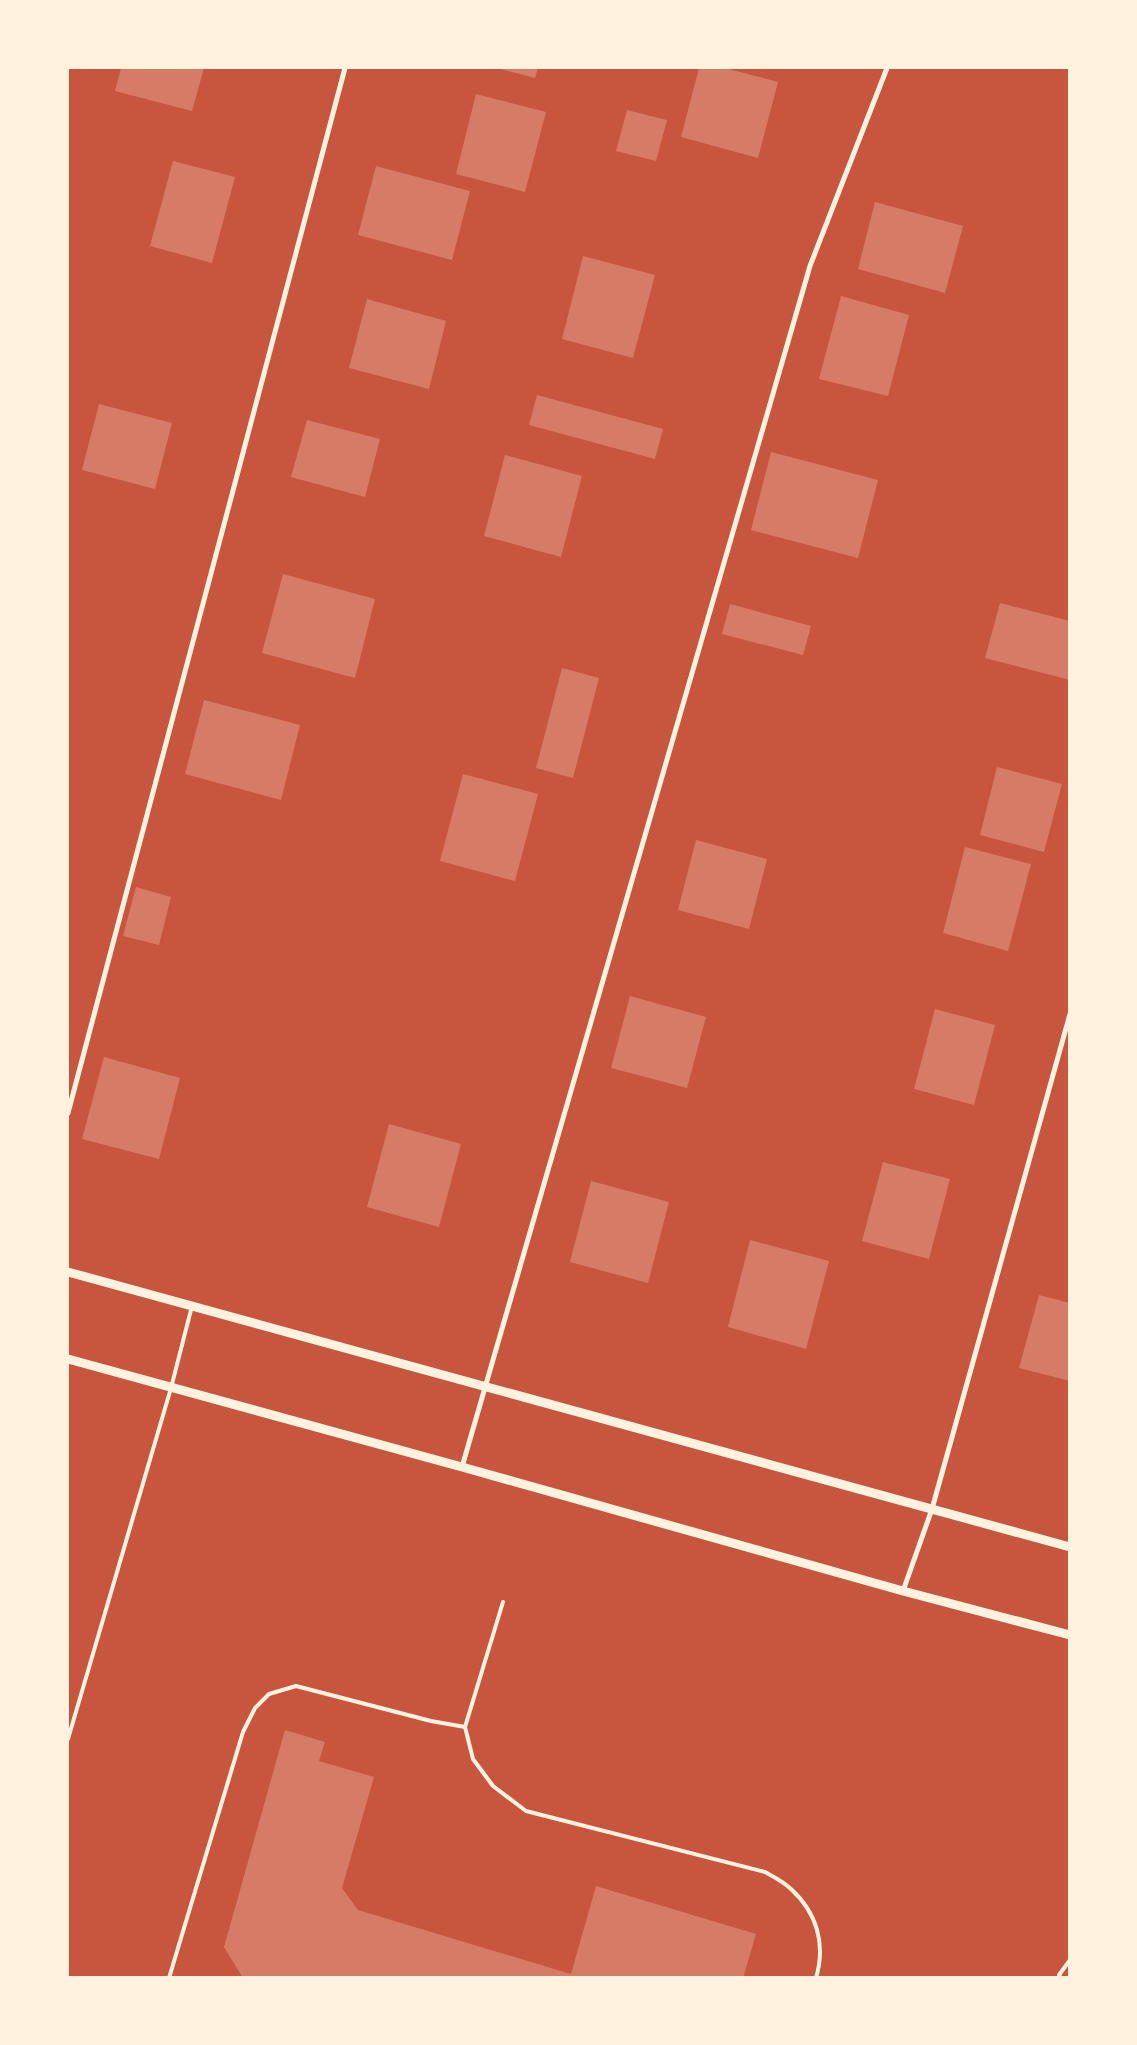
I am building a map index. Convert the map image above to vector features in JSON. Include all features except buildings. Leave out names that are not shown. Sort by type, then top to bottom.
[{"type":"street","points":[[68,1113],[345,68]]},
{"type":"street","points":[[462,1467],[810,266],[887,68]]},
{"type":"street","points":[[903,1591],[932,1509],[1070,1014]]},
{"type":"street","points":[[68,1272],[1070,1547]]},
{"type":"street","points":[[68,1359],[903,1591],[1070,1635]]},
{"type":"lane","points":[[68,1739],[171,1388],[192,1306]]},
{"type":"lane","points":[[504,1602],[465,1727],[473,1759],[493,1786],[526,1810],[765,1872],[790,1888],[809,1908],[819,1934],[820,1963],[816,1978]]},
{"type":"lane","points":[[169,1978],[243,1732],[254,1708],[269,1694],[296,1686],[431,1721],[465,1727]]},
{"type":"lane","points":[[1061,1978],[1059,1975],[1070,1960]]}]
